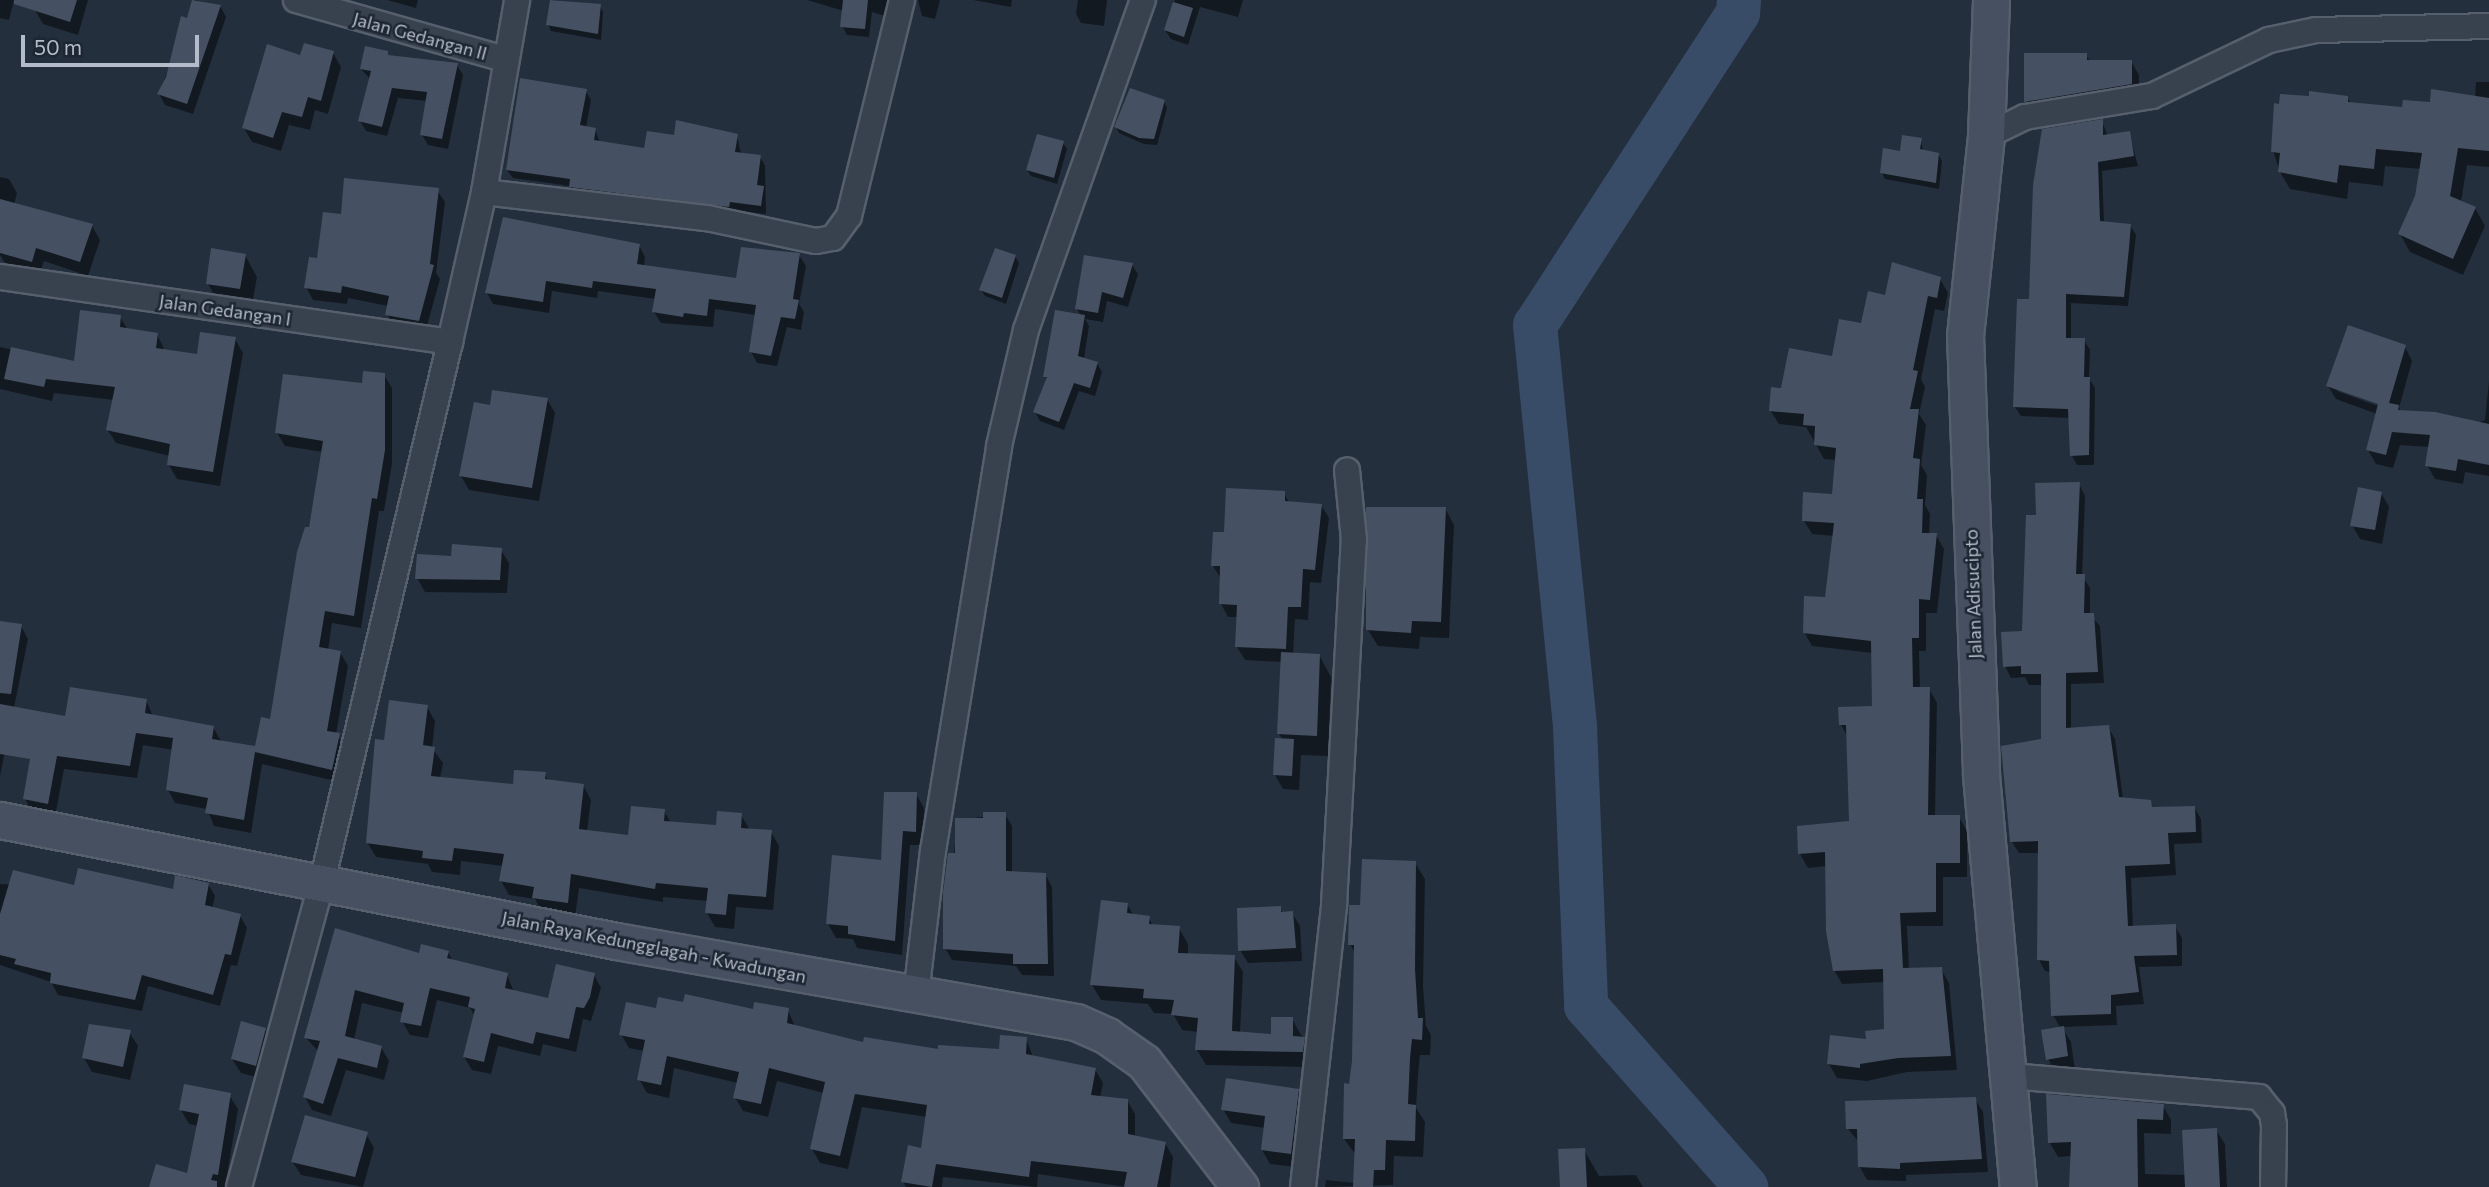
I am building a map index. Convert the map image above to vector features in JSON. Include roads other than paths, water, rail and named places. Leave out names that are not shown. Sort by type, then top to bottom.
[{"type":"main road","name":"Jalan Adisucipto","points":[[1991,0],[1986,128],[1965,335],[1981,775],[2018,1187]]},
{"type":"main road","name":"Jalan Raya Kedungglagah - Kwadungan","points":[[0,820],[616,942],[1064,1020],[1107,1035],[1144,1062],[1240,1187]]},
{"type":"street","name":"Jalan Gedangan II","points":[[296,0],[504,58]]},
{"type":"street","points":[[239,1187],[322,882],[450,342],[484,192],[504,58],[517,0]]},
{"type":"street","points":[[484,192],[707,218],[816,241],[833,237],[849,216],[902,0]]},
{"type":"street","points":[[916,995],[933,850],[999,446],[1026,330],[1143,0]]},
{"type":"street","points":[[1986,128],[2025,117],[2152,96],[2269,40],[2316,30],[2489,26]]},
{"type":"street","name":"Jalan Gedangan I","points":[[0,277],[450,342]]},
{"type":"street","points":[[1303,1187],[1334,905],[1354,540],[1347,470]]},
{"type":"street","points":[[2010,1076],[2259,1097],[2272,1113],[2274,1125],[2273,1187]]},
{"type":"waterway","points":[[1739,0],[1738,13],[1535,325],[1575,727],[1586,1006],[1746,1187]]}]
